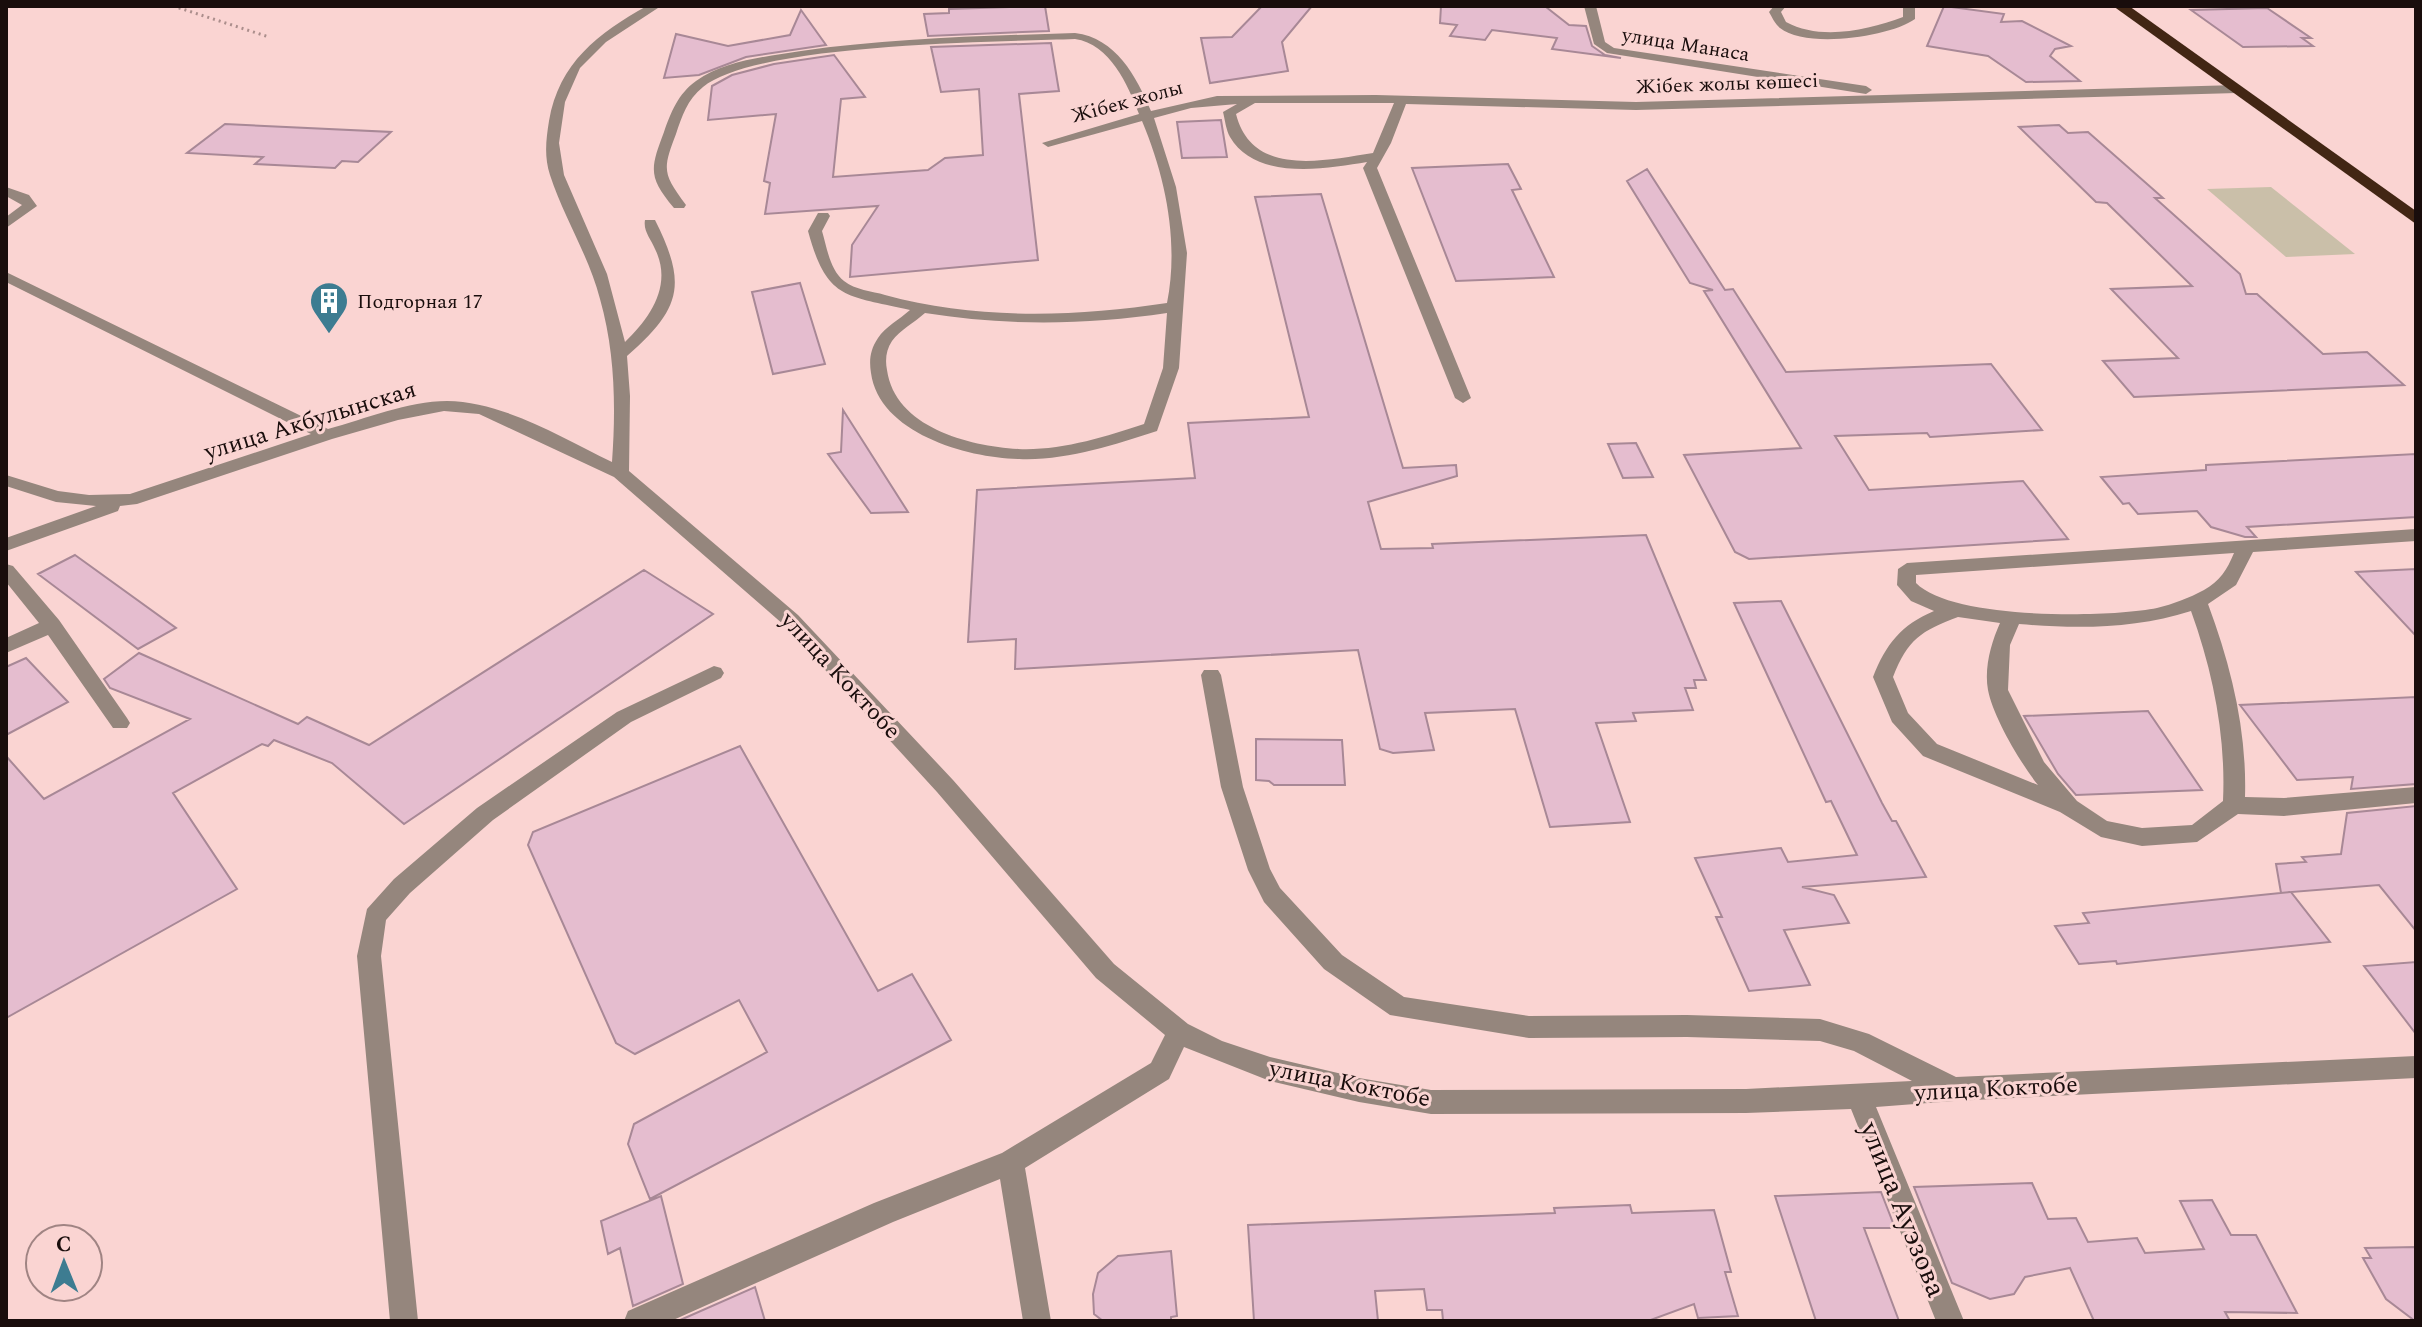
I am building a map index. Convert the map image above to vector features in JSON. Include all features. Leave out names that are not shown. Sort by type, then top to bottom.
[{"type":"highway","points":[[2120,6],[2416,219]]},
{"type":"street","points":[[620,473],[624,407],[621,353],[600,275],[552,159],[556,111],[568,75],[586,51],[617,27],[655,6]]},
{"type":"street","name":"улица Манаса","points":[[1590,6],[1600,44],[1611,51],[1850,87],[1901,98]]},
{"type":"street","points":[[1780,6],[1775,12],[1777,22],[1786,29],[1822,35],[1855,34],[1892,27],[1909,19],[1909,6]]},
{"type":"street","points":[[679,205],[662,185],[658,164],[680,105],[698,85],[718,73],[752,62],[921,42],[1075,36],[1094,40],[1113,56],[1149,115],[1179,234],[1179,282],[1174,307],[1176,333],[1170,380],[1151,427],[1098,445],[1019,454],[951,442],[905,419],[881,388],[877,358],[885,339],[921,309]]},
{"type":"street","name":"Жібек жолы көшесі","points":[[1217,100],[1401,100],[1636,106],[2237,89]]},
{"type":"street","name":"Жібек жолы","points":[[1048,143],[1190,104],[1217,100]]},
{"type":"street","points":[[1264,100],[1229,112],[1230,127],[1243,147],[1265,160],[1299,165],[1374,162]]},
{"type":"street","points":[[1401,100],[1374,162],[1463,398]]},
{"type":"street","points":[[6,191],[24,198],[30,206],[6,224]]},
{"type":"street","points":[[823,216],[815,231],[828,271],[844,288],[921,309],[1006,316],[1122,316],[1174,307]]},
{"type":"street","points":[[621,353],[644,333],[662,307],[670,279],[666,256],[650,223]]},
{"type":"street","points":[[6,276],[326,435]]},
{"type":"street","name":"улица Акбулынская","points":[[6,480],[56,496],[89,501],[131,500],[326,435],[431,407],[458,405],[482,409],[510,420],[620,473]]},
{"type":"street","name":"улица Коктобе","points":[[620,473],[791,620],[945,786],[1105,971],[1179,1032],[1215,1050],[1270,1069],[1359,1090],[1431,1102],[1746,1101],[1859,1097],[1954,1089],[2416,1067]]},
{"type":"street","points":[[6,545],[131,500]]},
{"type":"street","points":[[2246,547],[2227,583],[2197,601],[2155,615],[2101,619],[2012,617],[1956,610],[1920,598],[1906,585],[1907,569],[2416,535]]},
{"type":"street","points":[[6,570],[52,625],[120,723]]},
{"type":"street","points":[[2197,601],[2211,636],[2233,731],[2237,769],[2234,805]]},
{"type":"street","points":[[1956,610],[1918,625],[1894,646],[1883,677],[1899,717],[1930,750],[2069,807],[2101,828],[2142,837],[2197,833],[2234,805],[2284,807],[2416,795]]},
{"type":"street","points":[[2012,617],[2000,645],[1998,690],[2036,768],[2069,807]]},
{"type":"street","points":[[6,646],[52,625]]},
{"type":"street","points":[[404,1321],[369,956],[375,916],[402,886],[485,814],[624,717],[714,673]]},
{"type":"street","points":[[1211,675],[1232,787],[1259,870],[1272,895],[1333,962],[1399,1007],[1529,1027],[1687,1026],[1820,1030],[1860,1042],[1954,1089]]},
{"type":"street","points":[[638,1321],[884,1212],[1011,1162],[1160,1071],[1179,1032]]},
{"type":"street","name":"улица Ауэзова","points":[[1859,1097],[1950,1321]]},
{"type":"street","points":[[1011,1162],[1037,1321]]},
{"type":"path","points":[[173,6],[269,37]]},
{"type":"shaded area","points":[[2271,187],[2355,254],[2286,257],[2207,189]]},
{"type":"building","points":[[1045,6],[1049,31],[928,36],[924,14],[949,13],[949,9]]},
{"type":"building","points":[[1262,6],[1312,6],[1282,42],[1288,71],[1210,83],[1201,38],[1232,37]]},
{"type":"building","points":[[1441,6],[1546,7],[1569,25],[1586,26],[1592,46],[1605,55],[1621,58],[1552,49],[1557,38],[1492,30],[1485,40],[1450,36],[1457,25],[1440,23]]},
{"type":"building","points":[[1944,6],[2004,14],[2001,22],[2022,21],[2071,46],[2055,49],[2050,56],[2080,81],[2026,82],[1988,56],[1927,46]]},
{"type":"building","points":[[2267,8],[2311,38],[2302,38],[2313,46],[2243,47],[2191,10]]},
{"type":"building","points":[[801,10],[826,45],[746,57],[699,75],[664,78],[676,34],[728,46],[790,35]]},
{"type":"building","points":[[1051,43],[1059,91],[1019,94],[1038,260],[850,277],[852,245],[878,206],[765,214],[770,183],[764,181],[776,114],[708,120],[712,86],[732,75],[774,64],[834,55],[865,97],[841,99],[833,177],[928,170],[945,158],[983,155],[979,89],[941,92],[931,47]]},
{"type":"building","points":[[1221,120],[1227,157],[1182,158],[1177,122]]},
{"type":"building","points":[[225,124],[391,132],[358,162],[342,161],[335,168],[255,164],[263,157],[187,153]]},
{"type":"building","points":[[2059,125],[2068,133],[2088,132],[2163,198],[2155,198],[2240,274],[2246,294],[2257,294],[2323,354],[2367,352],[2404,385],[2134,397],[2103,361],[2178,358],[2111,289],[2192,286],[2107,203],[2096,202],[2019,127]]},
{"type":"building","points":[[1508,164],[1521,189],[1512,190],[1554,277],[1456,281],[1412,168]]},
{"type":"building","points":[[1647,169],[1725,290],[1733,289],[1786,372],[1991,364],[2042,430],[1930,437],[1927,433],[1835,436],[1869,490],[2023,481],[2068,539],[1749,559],[1735,552],[1684,455],[1801,448],[1704,291],[1713,290],[1690,283],[1627,181]]},
{"type":"building","points":[[1321,194],[1403,468],[1456,465],[1457,476],[1368,502],[1381,549],[1646,535],[1706,680],[1694,680],[1696,688],[1685,688],[1693,710],[1633,713],[1636,721],[1596,723],[1630,822],[1550,827],[1515,709],[1425,713],[1434,750],[1393,753],[1380,749],[1358,650],[1015,669],[1016,639],[968,642],[977,490],[1195,478],[1188,423],[1309,417],[1255,197]]},
{"type":"building","points":[[800,283],[825,364],[773,374],[752,292]]},
{"type":"building","points":[[843,410],[908,512],[871,513],[828,454],[841,452]]},
{"type":"building","points":[[1636,443],[1653,477],[1623,478],[1608,444]]},
{"type":"building","points":[[2416,454],[2416,517],[2247,527],[2256,537],[2211,527],[2197,511],[2138,514],[2129,503],[2123,504],[2101,477],[2206,470],[2206,465]]},
{"type":"building","points":[[75,555],[176,628],[138,649],[38,574]]},
{"type":"building","points":[[2416,569],[2416,636],[2356,572]]},
{"type":"building","points":[[644,570],[713,614],[404,824],[332,763],[274,740],[268,746],[262,744],[173,793],[237,889],[6,1018],[6,756],[44,799],[190,719],[110,688],[104,679],[139,653],[298,724],[307,717],[369,745]]},
{"type":"building","points":[[1781,601],[1882,803],[1892,821],[1896,821],[1926,877],[1802,887],[1834,895],[1849,923],[1784,930],[1810,985],[1749,991],[1716,917],[1722,917],[1695,858],[1781,848],[1788,862],[1857,855],[1831,801],[1826,802],[1734,603]]},
{"type":"building","points":[[26,658],[68,702],[6,735],[6,667]]},
{"type":"building","points":[[2416,697],[2416,784],[2351,789],[2353,777],[2297,780],[2240,705]]},
{"type":"building","points":[[2148,711],[2202,790],[2076,795],[2058,774],[2024,716]]},
{"type":"building","points":[[1256,739],[1342,740],[1345,785],[1274,785],[1269,781],[1256,780]]},
{"type":"building","points":[[740,746],[878,991],[912,974],[951,1040],[650,1199],[628,1144],[634,1124],[767,1052],[739,1000],[635,1054],[616,1043],[528,845],[533,832]]},
{"type":"building","points":[[2416,806],[2416,931],[2379,885],[2291,892],[2330,942],[2117,964],[2116,961],[2079,964],[2055,926],[2089,923],[2083,913],[2281,893],[2276,864],[2306,862],[2302,857],[2341,854],[2347,813]]},
{"type":"building","points":[[2416,962],[2416,1034],[2364,966]]},
{"type":"building","points":[[2032,1183],[2048,1219],[2076,1218],[2088,1242],[2137,1238],[2145,1253],[2204,1249],[2180,1201],[2212,1200],[2231,1235],[2256,1235],[2297,1313],[2225,1312],[2230,1321],[2094,1321],[2070,1268],[2025,1277],[2014,1294],[1990,1299],[1952,1283],[1914,1187]]},
{"type":"building","points":[[1881,1192],[1895,1228],[1864,1228],[1899,1321],[1816,1321],[1775,1196]]},
{"type":"building","points":[[661,1196],[683,1284],[633,1306],[620,1248],[608,1254],[601,1221]]},
{"type":"building","points":[[1630,1205],[1632,1213],[1714,1210],[1731,1272],[1725,1272],[1738,1316],[1698,1318],[1694,1304],[1648,1321],[1443,1320],[1442,1310],[1427,1310],[1424,1289],[1375,1291],[1378,1321],[1254,1321],[1248,1225],[1555,1213],[1554,1208]]},
{"type":"building","points":[[2416,1247],[2415,1321],[2386,1299],[2363,1258],[2371,1258],[2365,1248]]},
{"type":"building","points":[[1171,1251],[1177,1316],[1171,1317],[1171,1321],[1103,1321],[1094,1314],[1093,1294],[1098,1273],[1118,1256]]},
{"type":"building","points":[[755,1287],[765,1321],[678,1321]]},
{"type":"place","name":"Подгорная 17","points":[[329,335]]}]
